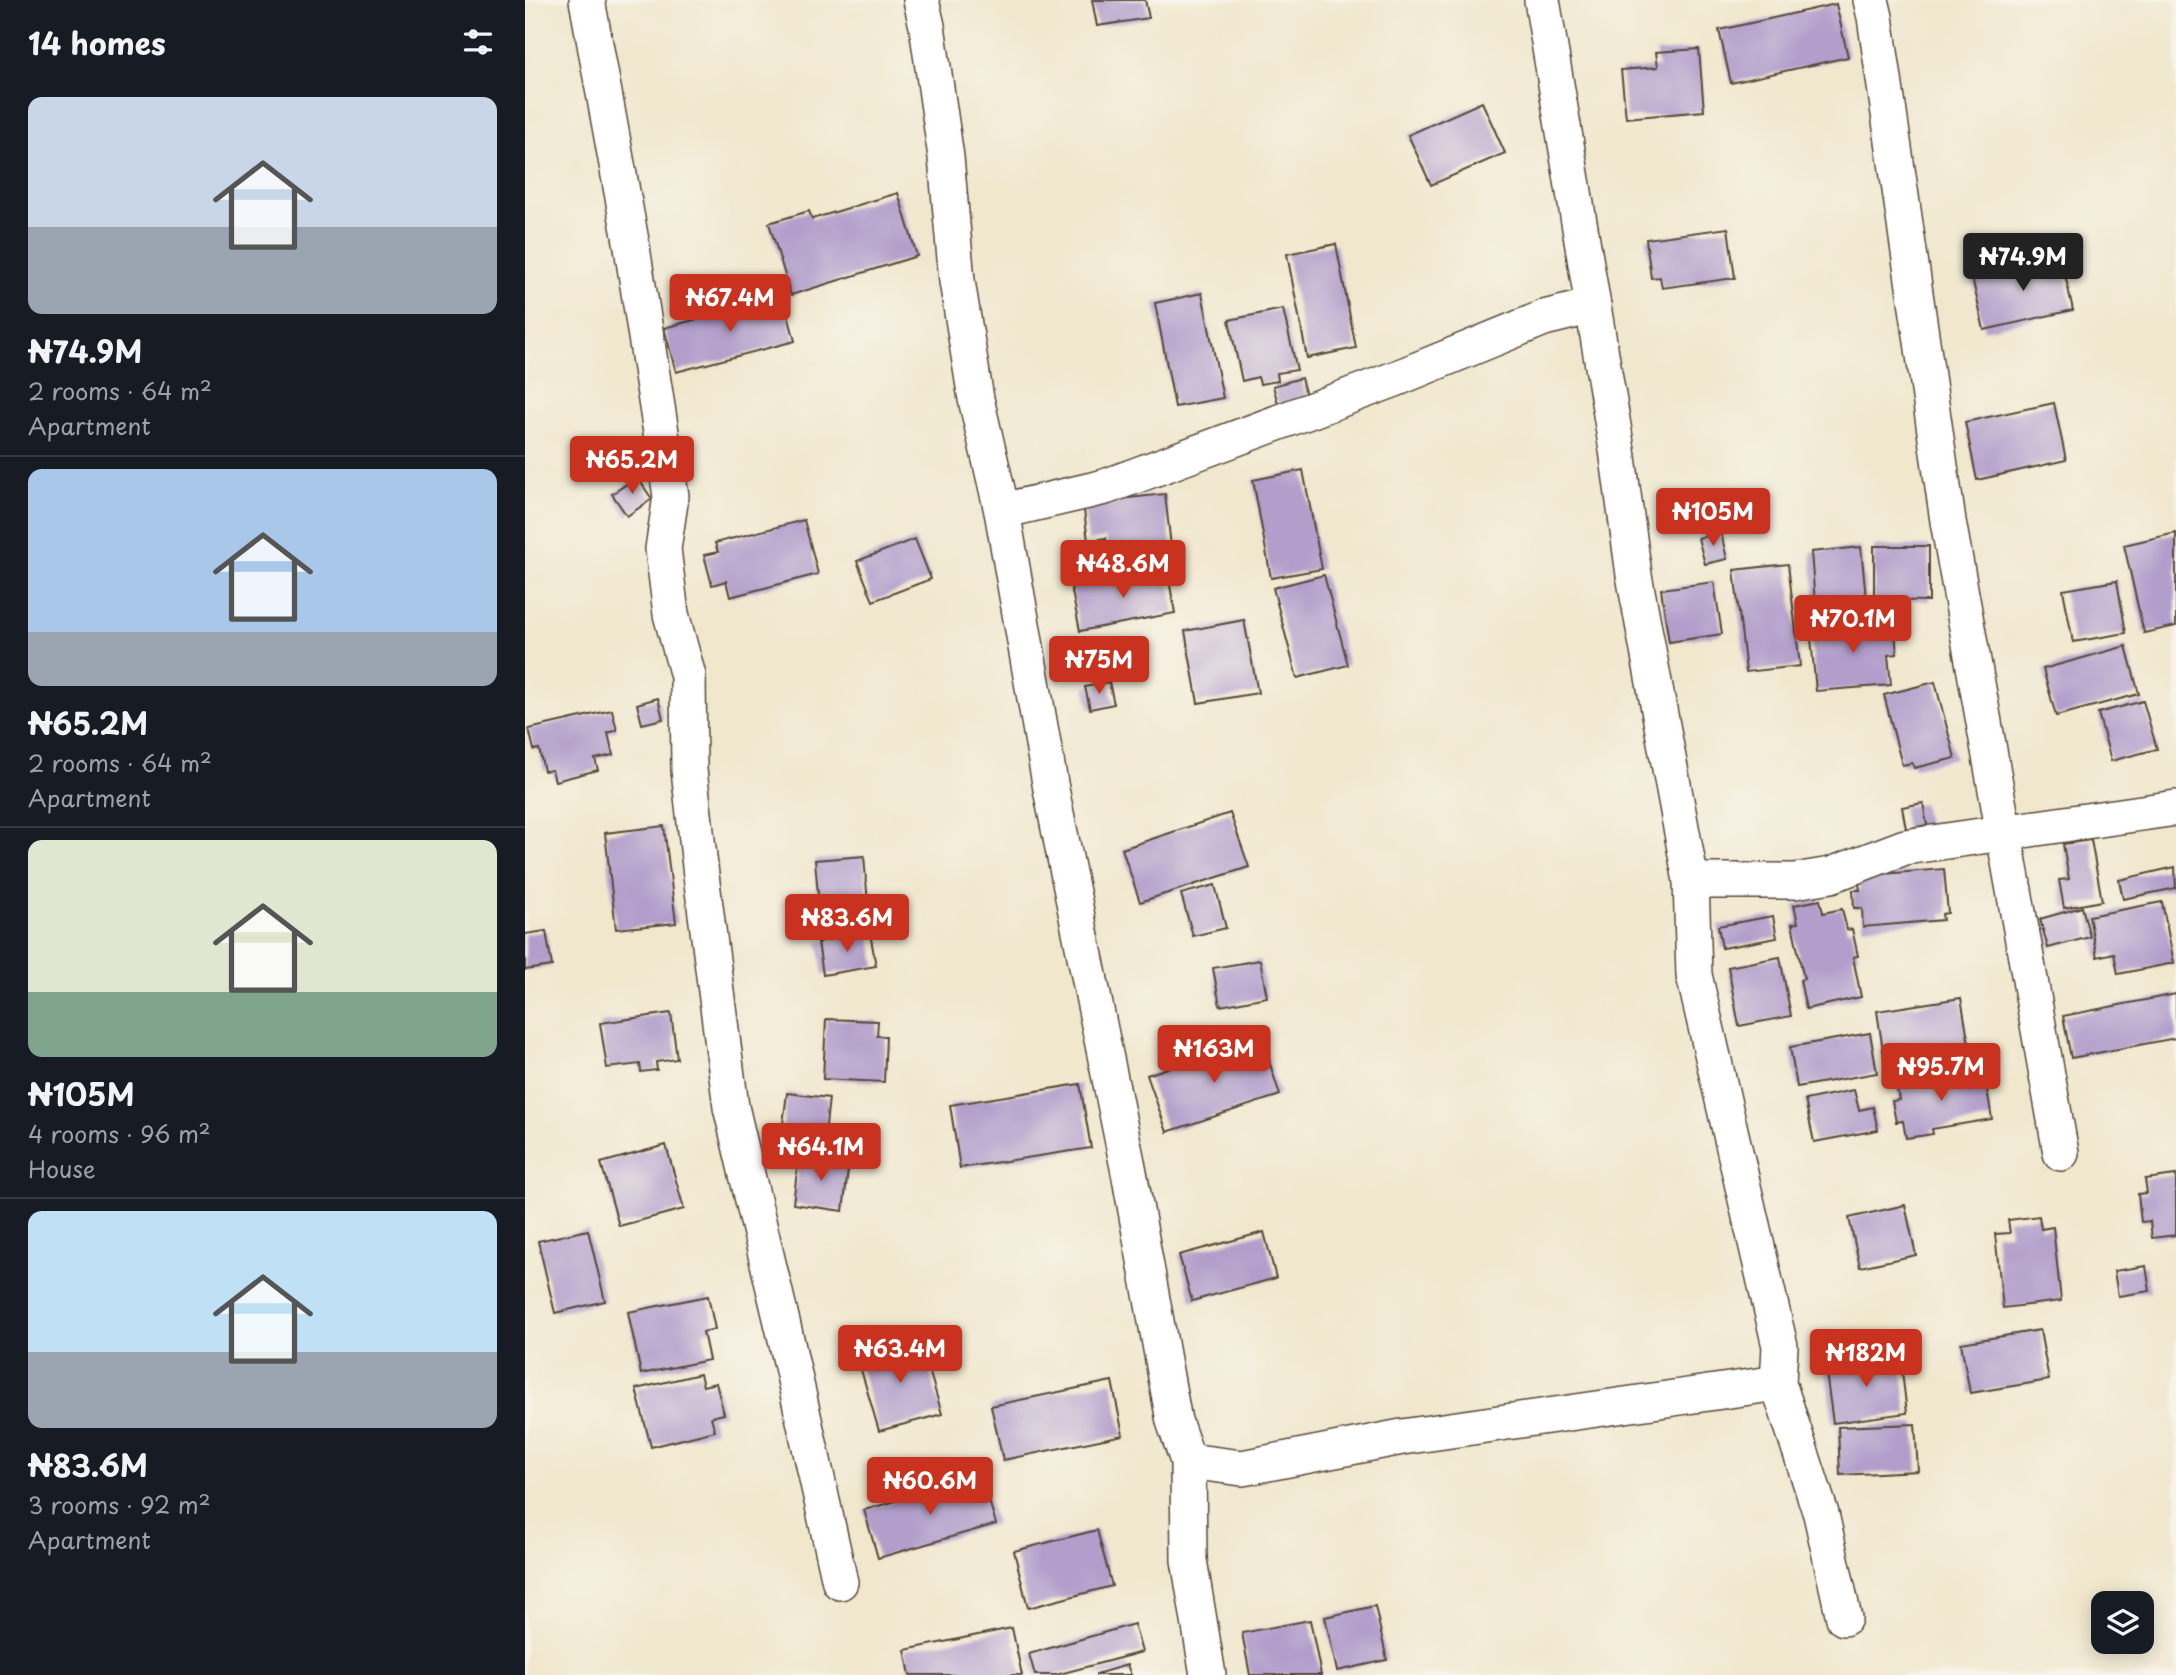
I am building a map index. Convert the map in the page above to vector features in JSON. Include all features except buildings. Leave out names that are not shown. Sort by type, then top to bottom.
[{"type":"street","points":[[587,0],[631,241],[671,496],[663,548],[671,614],[688,676],[689,770],[731,1107],[840,1582]]},
{"type":"street","points":[[921,0],[946,157],[957,281],[977,399],[1002,511],[1051,789],[1129,1172],[1174,1421],[1188,1461],[1189,1560],[1208,1675]]},
{"type":"street","points":[[1542,0],[1617,450],[1634,575],[1691,881],[1694,975],[1780,1346],[1778,1383],[1821,1514],[1844,1618]]},
{"type":"street","points":[[1871,0],[1948,521],[2061,1153]]},
{"type":"street","points":[[1002,511],[1105,487],[1395,379],[1544,318],[1593,306]]},
{"type":"street","points":[[1691,881],[1795,881],[1831,875],[1905,847],[2176,808]]},
{"type":"street","points":[[1188,1461],[1242,1468],[1402,1437],[1778,1383]]}]
